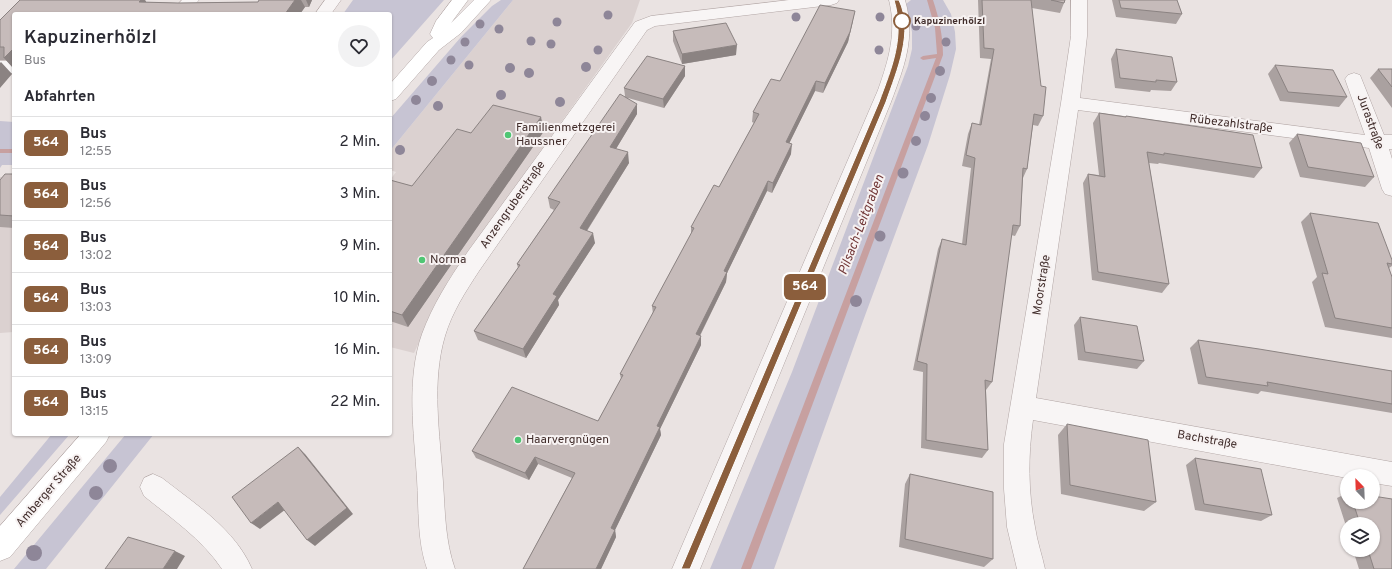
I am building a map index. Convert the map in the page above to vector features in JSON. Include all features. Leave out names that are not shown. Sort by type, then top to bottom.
[{"type":"main road","points":[[433,46],[444,21],[460,0]]},
{"type":"main road","points":[[392,93],[433,46],[455,29],[483,0]]},
{"type":"main road","name":"Amberger Straße","points":[[0,547],[95,436]]},
{"type":"street","points":[[179,12],[191,0]]},
{"type":"street","points":[[324,12],[333,0]]},
{"type":"street","name":"Anzengruberstraße","points":[[441,569],[433,534],[430,492],[426,383],[428,358],[434,334],[460,282],[477,256],[641,26],[651,21],[831,0]]},
{"type":"street","points":[[686,569],[895,68],[902,42],[901,14],[897,0]]},
{"type":"street","name":"Moorstraße","points":[[1031,569],[1021,526],[1017,490],[1017,444],[1070,103],[1079,36],[1080,0]]},
{"type":"street","points":[[0,67],[12,67]]},
{"type":"street","name":"Jurastraße","points":[[1354,79],[1385,142],[1392,189]]},
{"type":"street","name":"Rübezahlstraße","points":[[1070,103],[1385,142]]},
{"type":"street","name":"Bachstraße","points":[[1023,407],[1392,474]]},
{"type":"street","points":[[153,487],[214,536],[230,555],[238,569]]},
{"type":"shaded area","points":[[353,0],[444,0],[392,59],[392,12],[344,12]]},
{"type":"shaded area","points":[[501,0],[513,0],[392,149],[392,117],[461,37],[492,6]]},
{"type":"shaded area","points":[[513,0],[640,0],[632,23],[449,279],[414,353],[392,348],[392,177],[396,172],[392,171],[392,149]]},
{"type":"shaded area","points":[[911,0],[943,0],[951,14],[955,32],[956,49],[950,75],[928,145],[774,569],[710,569],[792,372],[908,66],[912,49],[912,32],[906,4]]},
{"type":"shaded area","points":[[0,121],[12,122],[12,165],[2,165],[0,168]]},
{"type":"shaded area","points":[[0,177],[12,177],[12,332],[0,333]]},
{"type":"shaded area","points":[[50,436],[68,436],[0,515],[0,497]]},
{"type":"shaded area","points":[[124,436],[152,436],[46,569],[14,569]]},
{"type":"building","points":[[20,0],[141,0],[139,2],[178,3],[295,0],[286,12],[12,12],[12,50],[4,58],[4,47],[0,47],[0,20]]},
{"type":"building","points":[[982,0],[1031,0],[1041,86],[1046,87],[1043,116],[1034,114],[1027,169],[1023,168],[1020,226],[1013,225],[992,382],[985,380],[988,450],[926,440],[927,364],[917,361],[942,239],[966,245],[975,158],[966,155],[972,123],[981,125],[994,49],[984,48]]},
{"type":"building","points":[[1051,0],[1065,0],[1064,3]]},
{"type":"building","points":[[1119,0],[1177,0],[1182,14],[1121,8]]},
{"type":"building","points":[[820,5],[855,11],[850,32],[825,83],[816,81],[786,142],[792,144],[773,183],[768,181],[724,271],[727,272],[696,334],[701,336],[657,426],[660,427],[611,528],[615,530],[596,569],[523,569],[575,473],[535,457],[525,473],[472,451],[512,387],[598,421],[623,375],[620,374],[656,307],[652,306],[694,228],[691,227],[714,185],[719,187],[759,114],[753,112],[771,79],[780,81]]},
{"type":"building","points":[[726,23],[737,45],[682,54],[673,31]]},
{"type":"building","points":[[1116,49],[1172,57],[1177,82],[1156,80],[1156,82],[1120,78]]},
{"type":"building","points":[[647,56],[685,66],[663,99],[624,88]]},
{"type":"building","points":[[1275,65],[1333,70],[1347,97],[1288,92]]},
{"type":"building","points":[[1378,69],[1392,69],[1392,87]]},
{"type":"building","points":[[620,94],[637,104],[610,147],[628,152],[580,228],[593,233],[553,294],[557,296],[523,349],[474,331],[520,265],[517,264],[560,202],[548,198]]},
{"type":"building","name":"Norma","points":[[493,105],[541,117],[402,315],[392,312],[392,181],[412,186],[457,129],[471,133]]},
{"type":"building","points":[[1099,113],[1253,135],[1262,168],[1164,153],[1164,155],[1147,152],[1169,284],[1098,272],[1088,174],[1105,177]]},
{"type":"building","points":[[1297,134],[1361,143],[1374,177],[1308,167]]},
{"type":"building","points":[[5,174],[12,174],[12,216],[0,215],[0,180]]},
{"type":"building","points":[[1310,213],[1378,223],[1392,260],[1392,264],[1387,263],[1392,277],[1392,328],[1335,318],[1322,273],[1328,274]]},
{"type":"building","points":[[1080,317],[1137,326],[1144,361],[1085,352]]},
{"type":"building","points":[[1198,340],[1392,371],[1392,404],[1267,382],[1268,386],[1206,377]]},
{"type":"building","points":[[1067,424],[1148,440],[1156,502],[1070,485]]},
{"type":"building","points":[[298,447],[347,508],[307,540],[278,502],[251,523],[232,497]]},
{"type":"building","points":[[1195,458],[1261,469],[1272,515],[1204,504]]},
{"type":"building","points":[[910,474],[993,492],[993,559],[905,539]]},
{"type":"building","points":[[1380,497],[1392,499],[1392,569],[1374,569],[1370,557],[1380,557],[1380,517],[1358,517],[1355,509],[1380,509]]},
{"type":"building","points":[[128,537],[175,551],[163,569],[105,569]]},
{"type":"waterway","name":"Pilsach-Leitgraben","points":[[930,0],[939,34],[940,55]]},
{"type":"waterway","name":"Pilsach-Leitgraben","points":[[746,569],[940,55]]},
{"type":"waterway","points":[[923,58],[940,55]]},
{"type":"waterway","points":[[0,151],[12,151]]},
{"type":"bus line","name":"564","points":[[686,569],[895,68],[902,42],[901,14],[897,0]]},
{"type":"place","name":"Kapuzinerhölzl","points":[[902,21]]},
{"type":"place","name":"Familienmetzgerei Haussner","points":[[508,135]]},
{"type":"place","name":"Norma","points":[[422,260]]},
{"type":"place","name":"Haarvergnügen","points":[[518,440]]}]
